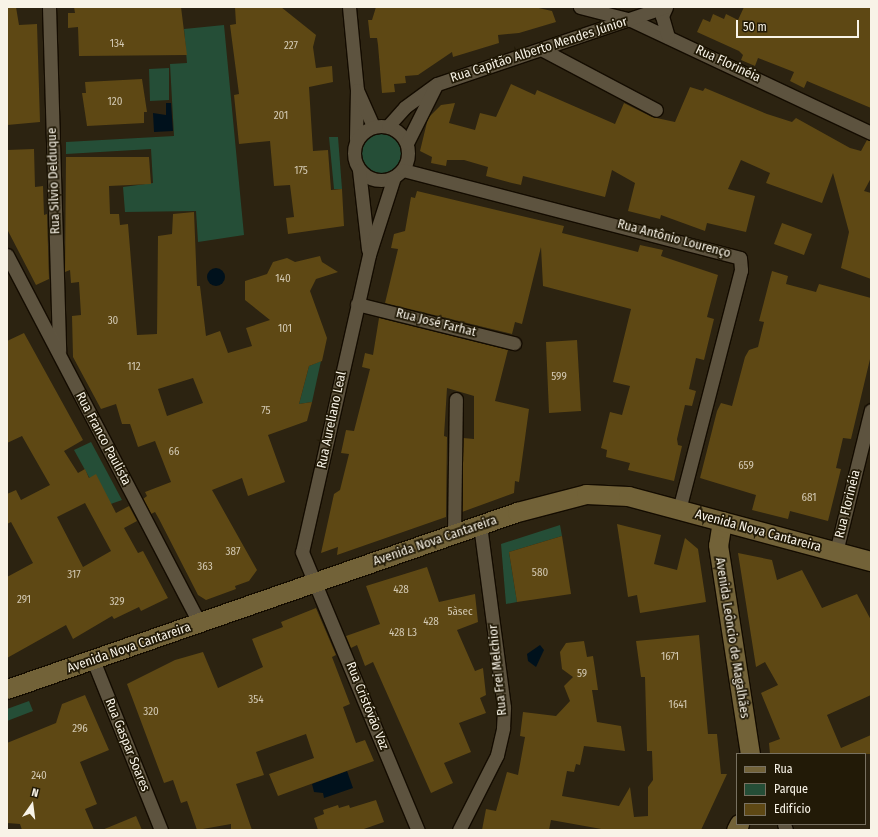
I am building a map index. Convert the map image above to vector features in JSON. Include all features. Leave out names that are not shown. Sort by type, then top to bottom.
[{"type":"main road","name":"Avenida Nova Cantareira","points":[[7,689],[480,526],[595,492],[680,510],[871,561]]},
{"type":"main road","name":"Avenida Leôncio de Magalhães","points":[[722,521],[718,545],[750,753]]},
{"type":"street","name":"Rua Silvio Delduque","points":[[49,7],[59,354]]},
{"type":"street","name":"Rua Aureliano Leal","points":[[349,7],[357,90],[356,139],[353,155],[359,170],[368,255]]},
{"type":"street","name":"Rua Florinéia","points":[[580,7],[631,20],[871,133]]},
{"type":"street","points":[[580,7],[589,16],[589,33]]},
{"type":"street","name":"Rua Capitão Alberto Mendes Júnior","points":[[388,126],[405,107],[437,84],[631,20],[665,7]]},
{"type":"street","points":[[665,7],[662,16],[668,37]]},
{"type":"street","points":[[541,49],[656,110]]},
{"type":"street","name":"Rua Capitão Alberto Mendes Júnior","points":[[406,143],[437,84]]},
{"type":"street","name":"Rua Aureliano Leal","points":[[357,90],[373,126]]},
{"type":"street","points":[[356,139],[373,126],[388,126],[406,143]]},
{"type":"street","name":"Rua Aureliano Leal","points":[[316,582],[302,552],[368,255],[398,174],[408,157],[406,143]]},
{"type":"street","points":[[359,170],[375,180],[398,174]]},
{"type":"street","name":"Rua Antônio Lourenço","points":[[398,174],[740,258],[741,270],[680,510]]},
{"type":"street","name":"Rua Franco Paulista","points":[[7,255],[200,623]]},
{"type":"street","name":"Rua José Farhat","points":[[357,304],[514,343]]},
{"type":"street","points":[[454,535],[456,399]]},
{"type":"street","name":"Rua Florinéia","points":[[836,552],[871,410]]},
{"type":"street","name":"Rua Frei Melchior","points":[[459,830],[498,754],[503,728],[504,707],[480,526]]},
{"type":"street","name":"Rua Cristóvão Vaz","points":[[316,582],[418,830]]},
{"type":"street","name":"Rua Gaspar Soares","points":[[93,660],[162,830]]},
{"type":"green space","points":[[224,25],[244,235],[198,242],[196,211],[125,212],[123,187],[153,183],[151,149],[66,154],[66,142],[174,136],[170,64],[187,63],[184,29]]},
{"type":"green space","points":[[169,68],[169,100],[150,101],[149,69]]},
{"type":"green space","points":[[381,131],[393,135],[399,141],[403,153],[399,165],[393,171],[381,175],[369,171],[363,165],[359,153],[363,141],[369,135]]},
{"type":"green space","points":[[329,137],[338,137],[342,189],[334,189]]},
{"type":"green space","points":[[321,361],[312,402],[299,404],[309,366]]},
{"type":"green space","points":[[91,442],[122,500],[105,506],[74,450]]},
{"type":"green space","points":[[560,525],[562,536],[509,552],[517,602],[506,604],[501,544]]},
{"type":"green space","points":[[29,701],[33,711],[7,721],[7,709]]},
{"type":"water","points":[[166,103],[171,103],[173,131],[154,132],[153,113],[166,115]]},
{"type":"water","points":[[212,268],[220,268],[225,273],[223,284],[220,286],[212,286],[207,281],[207,273]]},
{"type":"water","points":[[540,645],[544,650],[536,667],[528,661],[527,654]]},
{"type":"water","points":[[347,771],[353,788],[324,798],[323,793],[314,792],[312,784]]},
{"type":"building","points":[[7,7],[16,7],[19,25],[37,24],[40,122],[7,125]]},
{"type":"building","points":[[74,7],[181,7],[187,55],[79,56],[78,27],[68,28],[68,13],[75,13]]},
{"type":"building","points":[[235,7],[281,7],[316,35],[313,47],[316,68],[332,66],[333,82],[309,87],[313,151],[328,150],[331,190],[342,189],[344,226],[288,234],[286,218],[294,217],[290,185],[274,186],[270,141],[239,144],[234,95],[239,94],[230,25],[236,24]]},
{"type":"building","points":[[376,7],[534,7],[552,11],[556,22],[519,33],[498,35],[499,43],[453,57],[452,52],[418,75],[405,76],[406,83],[394,84],[395,92],[382,93],[377,38],[370,38],[368,20],[372,20]]},
{"type":"building","points":[[744,7],[871,7],[871,108],[807,81],[804,88],[790,81],[794,72],[758,58],[755,66],[741,60],[743,55],[739,51],[697,32],[703,19],[710,22],[713,14],[724,19],[726,14],[738,20]]},
{"type":"building","points":[[142,79],[147,112],[144,112],[144,123],[87,126],[82,93],[86,93],[85,82]]},
{"type":"building","points":[[511,84],[535,95],[537,90],[615,124],[624,103],[652,117],[675,122],[690,87],[703,91],[705,88],[767,114],[792,122],[796,118],[850,148],[861,151],[867,140],[871,141],[871,178],[864,191],[871,193],[871,279],[841,268],[849,232],[833,173],[822,203],[766,183],[770,173],[741,160],[728,189],[755,196],[746,232],[707,223],[705,231],[661,215],[660,219],[628,211],[635,183],[612,170],[605,197],[523,176],[521,185],[512,183],[486,176],[488,167],[464,160],[447,160],[446,166],[431,163],[432,157],[420,151],[428,118],[441,105],[455,103],[449,123],[475,130],[480,113],[496,117]]},
{"type":"building","points":[[34,149],[35,187],[43,186],[44,215],[47,214],[49,279],[36,285],[7,229],[7,150]]},
{"type":"building","points":[[66,157],[149,157],[151,184],[109,186],[110,214],[119,214],[120,225],[128,224],[137,335],[157,334],[158,236],[172,234],[173,214],[194,212],[197,286],[200,286],[206,336],[220,331],[228,353],[252,346],[246,328],[270,320],[245,300],[245,281],[267,274],[273,262],[287,258],[295,262],[320,256],[322,262],[338,272],[316,279],[310,291],[327,338],[322,361],[309,366],[299,404],[312,402],[307,421],[268,435],[285,482],[248,496],[242,478],[212,490],[257,570],[249,581],[235,586],[236,589],[206,600],[198,595],[155,512],[151,514],[143,499],[147,496],[145,492],[171,482],[155,441],[138,447],[130,424],[122,424],[116,404],[101,409],[73,357],[72,316],[81,315],[79,282],[71,283],[70,270],[65,272]],"holes":[[[193,378],[203,403],[167,416],[158,389]]]},
{"type":"building","points":[[417,191],[564,226],[562,233],[638,252],[640,245],[663,250],[661,256],[718,275],[707,317],[714,319],[704,360],[696,358],[689,389],[696,391],[692,406],[685,405],[677,439],[678,445],[682,446],[674,481],[628,470],[630,463],[606,457],[607,450],[601,448],[610,412],[622,415],[630,386],[613,382],[631,309],[543,286],[541,247],[522,324],[515,322],[512,334],[385,303],[398,249],[391,248],[394,234],[405,231],[411,197],[415,198]]},
{"type":"building","points":[[782,223],[812,234],[804,255],[774,244]]},
{"type":"building","points":[[772,271],[788,276],[786,284],[816,292],[819,284],[871,298],[871,355],[851,439],[843,438],[836,468],[841,469],[828,521],[790,511],[788,519],[752,510],[756,495],[700,478],[717,411],[721,403],[732,406],[745,357],[749,350],[758,347],[764,322],[759,321]]},
{"type":"building","points":[[379,318],[508,350],[495,401],[529,409],[519,482],[515,481],[514,493],[462,512],[463,438],[474,439],[474,396],[447,388],[444,436],[447,437],[446,517],[337,555],[338,547],[321,553],[334,494],[340,490],[349,454],[341,453],[346,430],[354,431],[370,369],[362,367],[365,353],[373,355]]},
{"type":"building","points":[[24,333],[83,440],[64,451],[78,473],[85,469],[89,478],[96,474],[116,513],[129,506],[137,521],[124,528],[138,553],[143,551],[168,598],[141,611],[139,607],[114,619],[112,616],[73,639],[66,625],[7,658],[7,577],[33,563],[11,522],[7,524],[7,494],[16,490],[21,500],[50,485],[22,436],[7,443],[7,341]],"holes":[[[85,503],[111,551],[83,567],[57,517]]]},
{"type":"building","points":[[577,340],[581,411],[549,413],[546,342]]},
{"type":"building","points":[[617,524],[661,535],[654,564],[677,570],[685,538],[698,549],[706,602],[640,613],[637,595],[628,597]]},
{"type":"building","points":[[562,536],[571,594],[517,602],[509,552]]},
{"type":"building","points":[[738,553],[772,560],[777,580],[802,570],[822,608],[857,594],[871,620],[871,695],[827,715],[841,748],[871,735],[871,754],[770,753],[769,743],[780,739],[761,693],[778,685],[765,662],[756,667]]},
{"type":"building","points":[[427,567],[439,602],[475,594],[478,622],[457,630],[475,671],[483,668],[486,695],[480,698],[486,713],[459,723],[471,752],[444,763],[453,783],[431,793],[373,662],[365,666],[357,645],[351,648],[346,636],[380,624],[366,586]]},
{"type":"building","points":[[316,608],[336,655],[332,657],[350,704],[343,707],[356,743],[365,740],[374,761],[278,796],[269,774],[314,758],[306,734],[256,752],[264,775],[236,784],[252,830],[231,830],[231,824],[197,830],[187,801],[181,803],[173,780],[164,783],[127,684],[175,660],[203,652],[218,688],[263,667],[252,639],[283,627],[281,622]]},
{"type":"building","points":[[699,635],[708,734],[717,734],[721,774],[727,774],[701,830],[607,830],[551,820],[549,830],[482,830],[486,809],[496,811],[507,772],[518,775],[525,737],[520,736],[523,712],[556,716],[570,701],[564,686],[573,677],[562,669],[560,652],[566,643],[584,641],[587,657],[593,656],[598,690],[592,690],[597,722],[621,726],[625,751],[584,746],[580,765],[576,764],[574,772],[567,771],[562,796],[619,806],[630,787],[634,817],[648,816],[648,787],[653,780],[652,751],[647,751],[645,677],[641,677],[636,641]]},
{"type":"building","points":[[85,695],[109,750],[80,762],[97,804],[85,809],[94,830],[22,830],[20,824],[7,823],[7,743],[56,723],[62,704]]},
{"type":"building","points":[[376,800],[384,822],[361,830],[318,830],[314,818],[324,814],[323,810],[338,805],[339,808],[349,805],[350,808]]},
{"type":"building","points":[[136,816],[142,830],[102,830]]}]
